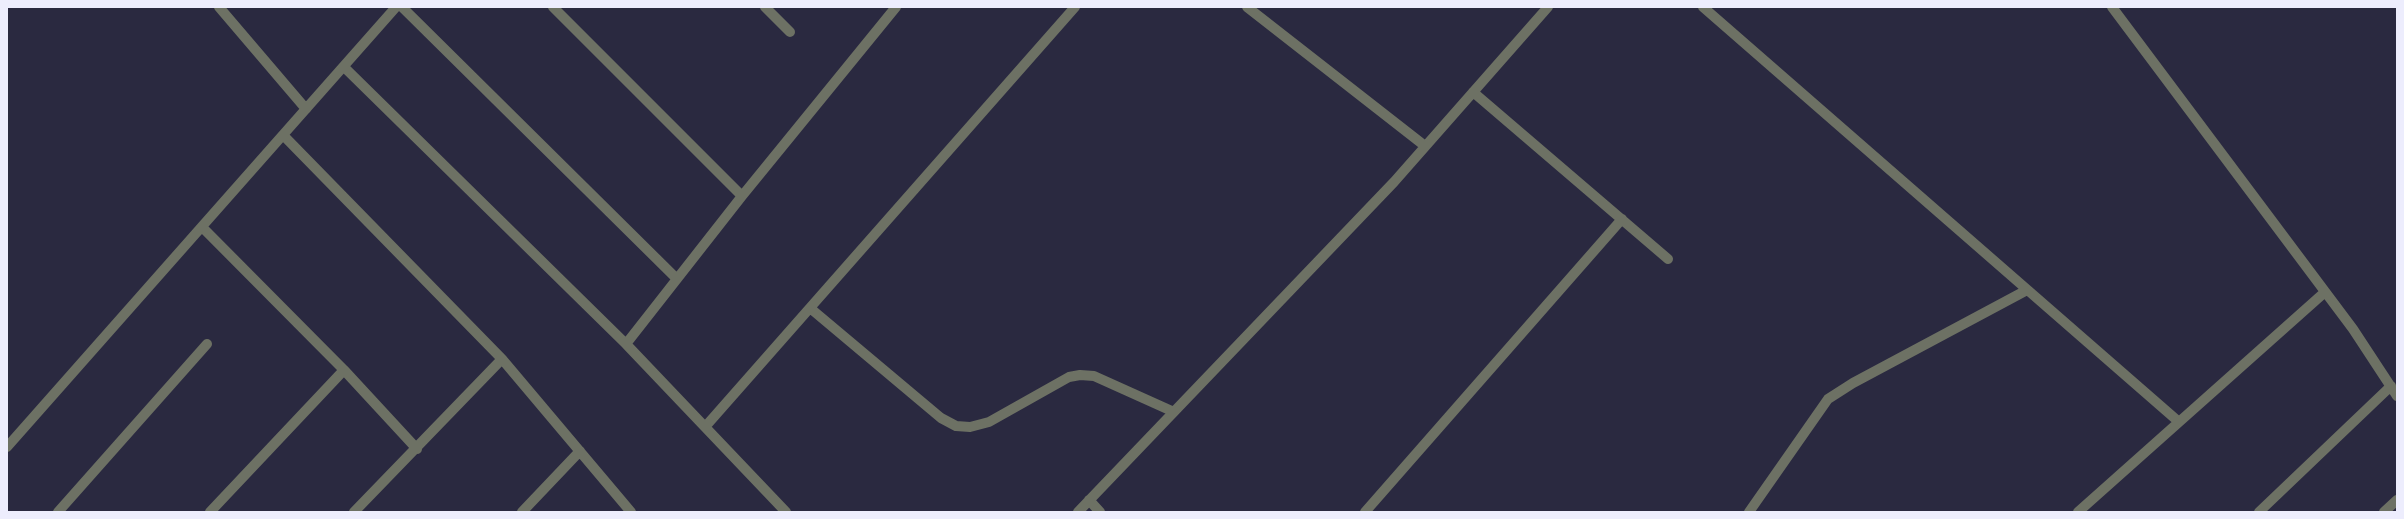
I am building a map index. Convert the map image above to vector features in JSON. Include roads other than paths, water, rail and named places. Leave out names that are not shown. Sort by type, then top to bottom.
[{"type":"street","points":[[219,7],[306,109]]},
{"type":"street","points":[[7,447],[396,7]]},
{"type":"street","points":[[402,7],[677,278]]},
{"type":"street","points":[[553,7],[742,196]]},
{"type":"street","points":[[765,7],[790,32]]},
{"type":"street","points":[[626,344],[742,196],[896,7]]},
{"type":"street","points":[[705,427],[1075,7]]},
{"type":"street","points":[[1247,7],[1425,146]]},
{"type":"street","points":[[1078,512],[1394,182],[1548,7]]},
{"type":"street","points":[[1703,7],[2179,422]]},
{"type":"street","points":[[2112,7],[2326,292],[2353,329],[2397,396]]},
{"type":"street","points":[[344,66],[626,344],[786,512]]},
{"type":"street","points":[[1473,92],[1668,259]]},
{"type":"street","points":[[283,135],[502,359],[631,512]]},
{"type":"street","points":[[1364,512],[1622,219]]},
{"type":"street","points":[[202,227],[344,370],[417,449]]},
{"type":"street","points":[[1749,512],[1828,400],[1879,368],[2027,290]]},
{"type":"street","points":[[2078,512],[2326,292]]},
{"type":"street","points":[[810,308],[941,418],[956,426],[970,427],[990,422],[1068,378],[1080,375],[1094,376],[1174,412]]},
{"type":"street","points":[[58,512],[207,344]]},
{"type":"street","points":[[354,512],[417,449],[502,359]]},
{"type":"street","points":[[210,512],[344,370]]},
{"type":"street","points":[[2259,512],[2391,386]]},
{"type":"street","points":[[522,512],[580,451]]},
{"type":"street","points":[[1088,500],[1100,512]]},
{"type":"street","points":[[2384,512],[2397,500]]}]
